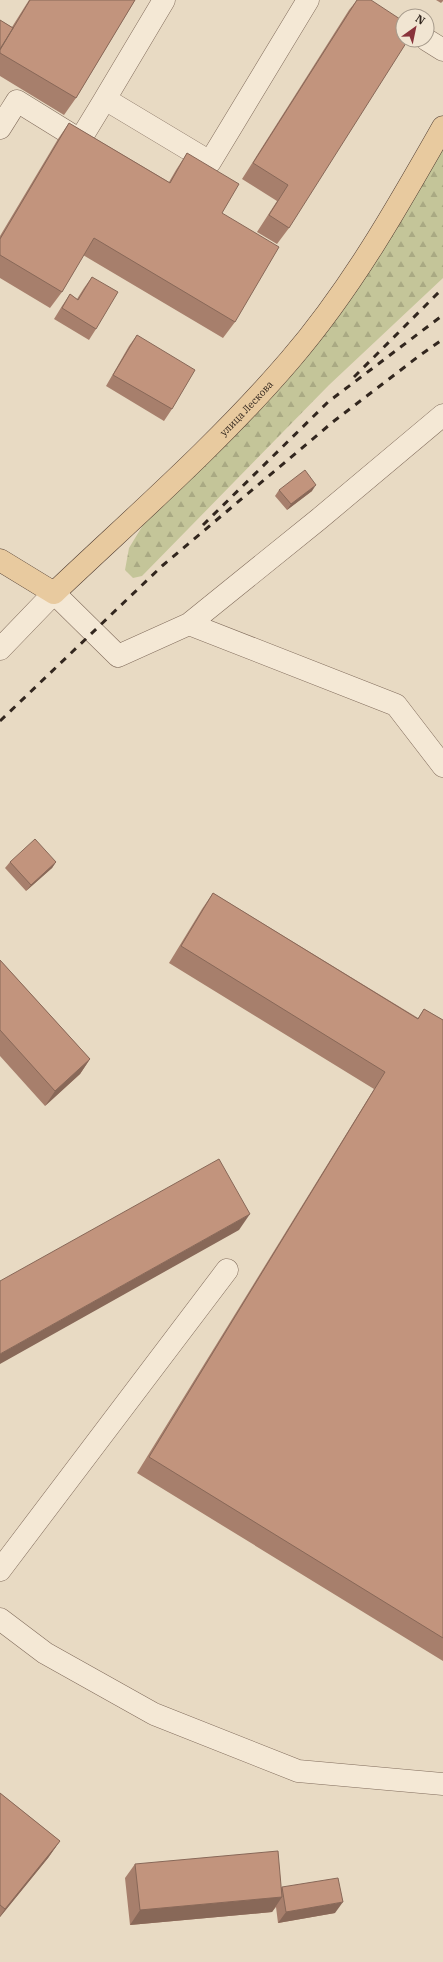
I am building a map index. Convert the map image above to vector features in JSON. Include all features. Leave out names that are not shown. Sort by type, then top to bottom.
[{"type":"main road","name":"улица Лескова","points":[[54,593],[214,443],[290,359],[352,278],[387,225],[443,127]]},
{"type":"main road","points":[[0,560],[54,593]]},
{"type":"street","points":[[0,128],[17,101],[80,140],[164,0]]},
{"type":"street","points":[[105,98],[210,162],[308,0]]},
{"type":"street","points":[[54,593],[118,656],[188,624],[319,519],[443,415]]},
{"type":"street","name":"улица Лескова","points":[[0,649],[54,593]]},
{"type":"street","points":[[188,624],[396,704],[443,766]]},
{"type":"street","points":[[0,1570],[227,1270]]},
{"type":"street","points":[[0,1619],[45,1653],[154,1714],[298,1771],[443,1784]]},
{"type":"green space","points":[[443,146],[443,278],[329,385],[142,576],[133,578],[125,570],[129,548],[143,525],[176,491],[240,431]]},
{"type":"building","points":[[30,0],[135,0],[76,98],[0,53],[0,50]]},
{"type":"building","points":[[357,0],[371,0],[395,16],[395,48],[403,48],[289,228],[269,215],[288,185],[253,163]]},
{"type":"building","points":[[0,20],[13,28],[0,49]]},
{"type":"building","points":[[69,123],[170,183],[187,153],[239,184],[222,213],[279,247],[235,322],[94,238],[62,292],[0,255],[0,239]]},
{"type":"building","points":[[92,277],[118,292],[96,329],[62,308],[70,294],[78,300]]},
{"type":"building","points":[[137,335],[195,370],[172,409],[113,375]]},
{"type":"building","points":[[305,470],[316,485],[291,504],[279,490]]},
{"type":"building","points":[[35,839],[56,862],[31,885],[10,862]]},
{"type":"building","points":[[213,893],[418,1019],[424,1009],[443,1020],[443,1638],[149,1457],[385,1072],[181,946]]},
{"type":"building","points":[[0,960],[90,1059],[55,1091],[0,1030]]},
{"type":"building","points":[[219,1159],[250,1214],[0,1354],[0,1281]]},
{"type":"building","points":[[0,1793],[60,1841],[5,1909],[0,1905]]},
{"type":"building","points":[[278,1851],[282,1897],[140,1910],[135,1864]]},
{"type":"building","points":[[338,1878],[343,1902],[286,1912],[282,1887]]},
{"type":"railway","points":[[354,377],[443,288]]},
{"type":"railway","points":[[203,525],[328,402],[443,315]]},
{"type":"railway","points":[[0,721],[162,566],[334,421],[443,339]]}]
